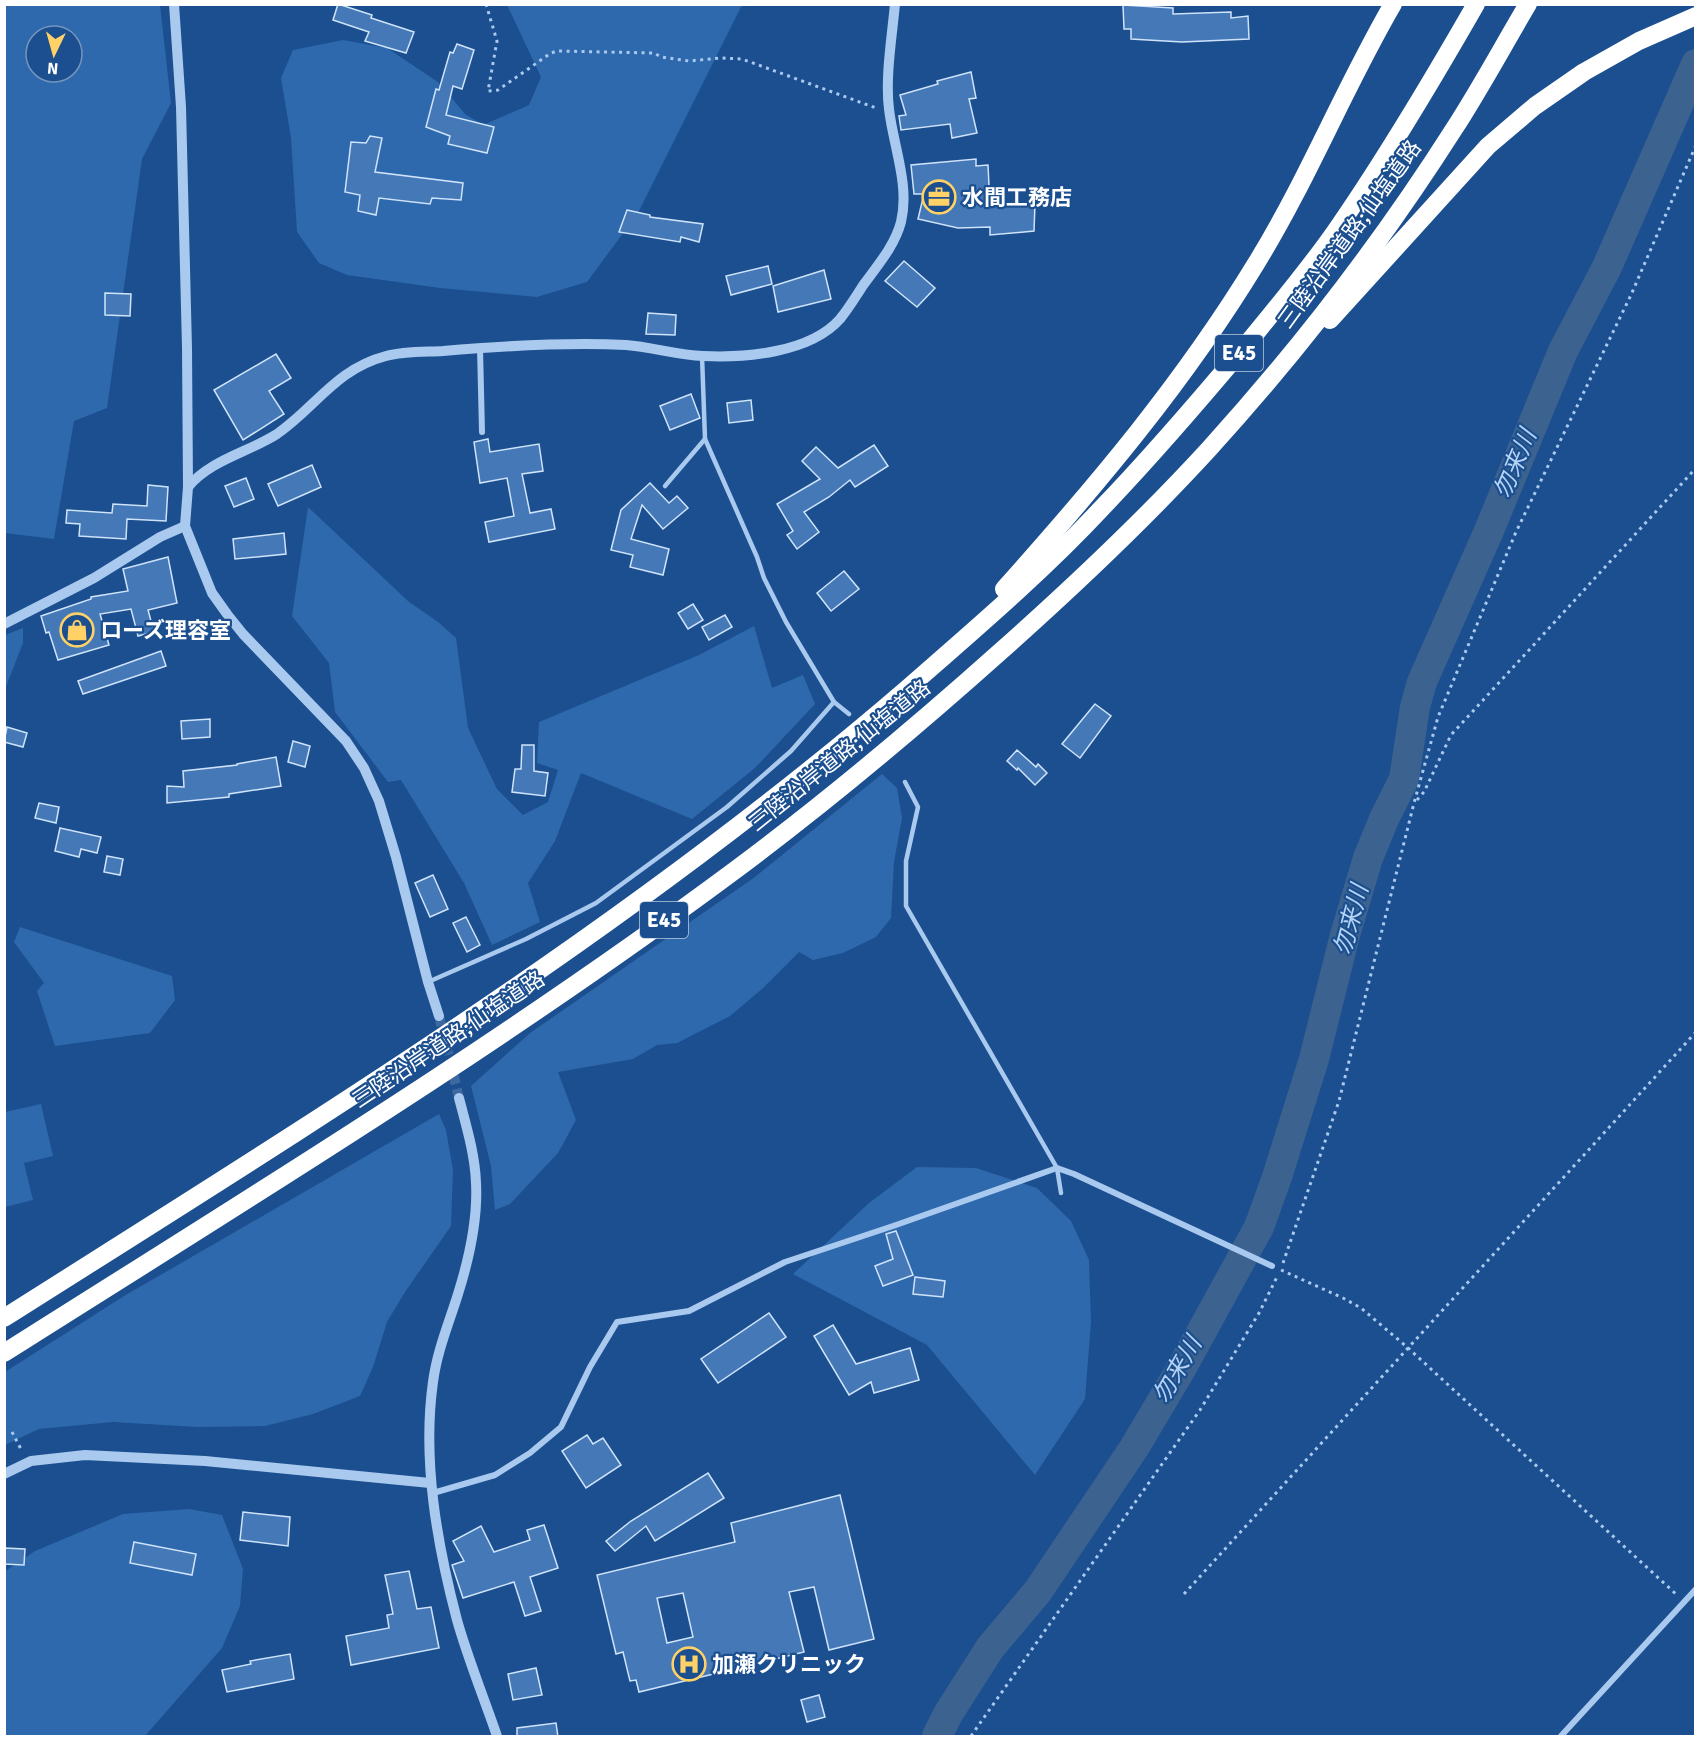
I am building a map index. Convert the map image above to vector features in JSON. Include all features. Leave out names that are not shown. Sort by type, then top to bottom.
[{"type":"highway","points":[[945,656],[1093,488],[1158,409],[1195,358],[1247,279],[1286,213],[1371,42],[1393,4]]},
{"type":"highway","name":"三陸沿岸道路;仙塩道路","points":[[4,1318],[371,1085],[615,917],[788,788],[945,656],[1098,514],[1186,417],[1269,317],[1337,229],[1425,92],[1476,4]]},
{"type":"highway","name":"三陸沿岸道路;仙塩道路","points":[[4,1353],[387,1110],[521,1020],[737,868],[877,758],[1048,609],[1162,498],[1253,398],[1323,312],[1393,221],[1456,128],[1528,4]]},
{"type":"highway","points":[[1253,398],[1332,319],[1488,146],[1545,99],[1584,72],[1639,41],[1695,16]]},
{"type":"street","points":[[174,4],[181,107],[188,487],[185,526],[212,592],[227,614],[243,634],[346,741],[364,768],[380,801],[439,1016]]},
{"type":"street","points":[[188,487],[199,475],[276,434],[295,420],[336,380],[387,355],[480,348],[626,345],[702,356],[750,354],[793,346],[813,339],[840,319],[895,238],[901,221],[902,182],[888,106],[895,4]]},
{"type":"street","points":[[480,348],[482,432]]},
{"type":"street","points":[[4,624],[94,578],[160,537],[185,526]]},
{"type":"street","points":[[459,1098],[470,1144],[476,1182],[476,1204],[471,1242],[433,1381],[430,1421],[431,1488],[458,1622],[497,1737]]},
{"type":"street","points":[[4,1474],[28,1462],[96,1455],[205,1461],[431,1488],[495,1475],[530,1453],[561,1427],[590,1367],[617,1322],[689,1311],[785,1262],[1057,1168],[1272,1266]]},
{"type":"street","points":[[1561,1737],[1695,1589]]},
{"type":"lane","points":[[702,356],[705,439],[764,578],[786,622],[834,702],[849,714]]},
{"type":"lane","points":[[665,486],[705,439]]},
{"type":"lane","points":[[428,982],[526,939],[596,903],[727,807],[791,751],[834,702]]},
{"type":"lane","points":[[905,782],[918,807],[906,861],[906,906],[1057,1168],[1061,1193]]},
{"type":"path","points":[[486,4],[497,41],[488,91],[498,90],[557,51],[642,53],[689,61],[720,58],[742,59],[837,93],[871,108],[882,109],[888,106]]},
{"type":"path","points":[[971,1737],[1200,1410],[1259,1313],[1281,1270],[1339,1101],[1438,717],[1516,532],[1631,295],[1695,145]]},
{"type":"path","points":[[1414,803],[1424,792],[1451,735],[1695,468]]},
{"type":"path","points":[[1184,1594],[1695,1032]]},
{"type":"path","points":[[1272,1266],[1361,1308],[1407,1347],[1684,1602]]},
{"type":"path","points":[[12,1432],[28,1462]]},
{"type":"shaded area","points":[[5,5],[160,5],[171,103],[142,159],[107,408],[74,421],[54,539],[5,533]]},
{"type":"shaded area","points":[[507,5],[742,5],[638,213],[587,282],[537,297],[440,288],[347,275],[319,263],[297,232],[291,138],[281,78],[293,50],[343,40],[387,48],[438,82],[465,114],[483,125],[529,105],[541,77]]},
{"type":"shaded area","points":[[308,507],[408,601],[456,638],[468,728],[497,789],[523,815],[548,802],[558,770],[537,763],[539,722],[699,655],[754,626],[772,688],[803,675],[815,704],[755,768],[692,819],[581,773],[555,841],[528,883],[540,922],[492,945],[464,883],[401,780],[388,782],[335,712],[329,663],[292,616]]},
{"type":"shaded area","points":[[23,628],[23,643],[5,689],[5,635]]},
{"type":"shaded area","points":[[882,774],[897,788],[902,818],[894,862],[891,918],[876,937],[843,953],[813,960],[799,952],[762,989],[730,1016],[677,1043],[657,1045],[633,1059],[558,1072],[576,1120],[558,1153],[510,1204],[495,1210],[491,1166],[471,1086],[530,1033],[755,877]]},
{"type":"shaded area","points":[[20,927],[172,976],[175,1000],[150,1033],[55,1046],[37,991],[44,983],[14,942]]},
{"type":"shaded area","points":[[41,1104],[53,1156],[24,1163],[33,1200],[5,1207],[5,1112]]},
{"type":"shaded area","points":[[439,1114],[446,1130],[453,1170],[451,1226],[387,1322],[373,1367],[360,1396],[313,1414],[265,1426],[197,1427],[113,1422],[39,1429],[5,1445],[5,1372],[124,1296]]},
{"type":"shaded area","points":[[917,1167],[976,1168],[1037,1188],[1071,1221],[1089,1260],[1091,1322],[1085,1399],[1035,1475],[927,1345],[793,1274],[869,1203]]},
{"type":"shaded area","points":[[189,1509],[222,1515],[243,1569],[240,1606],[222,1648],[145,1736],[5,1736],[4,1572],[35,1551],[123,1514]]},
{"type":"building","points":[[338,4],[414,32],[406,53],[365,41],[369,32],[333,20]]},
{"type":"building","points":[[1123,5],[1173,8],[1173,14],[1231,12],[1231,18],[1248,16],[1249,39],[1182,42],[1131,39],[1131,29],[1124,29]]},
{"type":"building","points":[[457,44],[474,50],[462,89],[453,86],[446,115],[494,127],[487,153],[448,144],[450,136],[426,127],[436,89],[439,90],[450,52],[453,53]]},
{"type":"building","points":[[971,72],[976,98],[969,99],[977,133],[952,138],[950,124],[901,130],[899,116],[906,115],[900,95],[938,84],[937,81]]},
{"type":"building","points":[[370,136],[382,138],[375,172],[463,183],[461,200],[432,198],[430,204],[379,198],[376,215],[358,211],[360,195],[345,192],[351,142],[366,143]]},
{"type":"building","points":[[976,159],[976,166],[988,165],[990,206],[1035,204],[1034,231],[990,235],[990,227],[958,228],[918,219],[924,194],[914,194],[911,165]]},
{"type":"building","points":[[627,210],[650,215],[650,217],[703,224],[699,242],[681,237],[680,242],[619,232]]},
{"type":"building","points":[[904,261],[935,288],[917,307],[885,281]]},
{"type":"building","points":[[768,266],[772,284],[731,295],[726,276]]},
{"type":"building","points":[[824,270],[831,299],[778,312],[773,286]]},
{"type":"building","points":[[105,293],[131,294],[130,316],[105,315]]},
{"type":"building","points":[[648,313],[676,315],[675,335],[646,334]]},
{"type":"building","points":[[276,354],[291,378],[269,391],[284,414],[243,440],[214,390]]},
{"type":"building","points":[[691,394],[700,418],[670,430],[660,406]]},
{"type":"building","points":[[751,400],[753,420],[729,423],[727,403]]},
{"type":"building","points":[[488,439],[490,452],[539,444],[543,471],[522,474],[530,513],[551,509],[555,529],[489,542],[485,522],[514,516],[507,478],[480,483],[474,442]]},
{"type":"building","points":[[874,445],[888,466],[855,487],[850,480],[829,497],[804,512],[819,532],[797,549],[787,535],[793,531],[777,504],[820,479],[802,461],[816,447],[838,468]]},
{"type":"building","points":[[312,465],[321,487],[278,506],[268,484]]},
{"type":"building","points":[[246,478],[254,499],[234,507],[225,486]]},
{"type":"building","points":[[650,483],[669,503],[677,496],[688,508],[663,529],[642,505],[631,539],[669,549],[663,575],[630,567],[633,555],[611,550],[621,510]]},
{"type":"building","points":[[148,485],[168,487],[166,521],[127,519],[126,539],[79,536],[80,524],[66,523],[67,510],[112,513],[113,504],[147,506]]},
{"type":"building","points":[[284,533],[286,554],[235,559],[233,539]]},
{"type":"building","points":[[168,557],[177,603],[148,610],[154,632],[138,636],[131,609],[100,614],[109,645],[58,660],[41,616],[91,599],[91,597],[128,591],[123,569]]},
{"type":"building","points":[[844,571],[859,589],[831,611],[817,593]]},
{"type":"building","points":[[693,604],[703,620],[688,629],[678,613]]},
{"type":"building","points":[[725,615],[732,627],[709,640],[702,627]]},
{"type":"building","points":[[161,651],[166,666],[83,694],[78,681]]},
{"type":"building","points":[[1095,704],[1111,716],[1080,758],[1062,744]]},
{"type":"building","points":[[210,719],[210,737],[182,739],[181,721]]},
{"type":"building","points":[[7,727],[27,733],[23,747],[4,742]]},
{"type":"building","points":[[293,741],[310,746],[305,767],[288,762]]},
{"type":"building","points":[[522,745],[534,745],[534,771],[548,773],[545,796],[512,792],[515,769],[521,769]]},
{"type":"building","points":[[1017,750],[1036,767],[1038,764],[1047,773],[1035,785],[1018,768],[1017,770],[1007,761]]},
{"type":"building","points":[[276,757],[281,786],[229,794],[229,797],[167,803],[167,786],[184,787],[183,771],[237,765]]},
{"type":"building","points":[[39,803],[59,807],[56,823],[35,818]]},
{"type":"building","points":[[60,828],[101,837],[97,853],[81,849],[79,857],[55,851]]},
{"type":"building","points":[[107,856],[123,859],[120,875],[104,872]]},
{"type":"building","points":[[433,875],[448,909],[430,917],[415,883]]},
{"type":"building","points":[[466,917],[480,945],[467,952],[453,923]]},
{"type":"building","points":[[896,1231],[913,1275],[883,1286],[875,1266],[893,1259],[886,1234]]},
{"type":"building","points":[[915,1277],[945,1281],[943,1297],[913,1294]]},
{"type":"building","points":[[769,1313],[786,1337],[718,1383],[701,1359]]},
{"type":"building","points":[[833,1325],[856,1364],[910,1348],[919,1380],[874,1393],[871,1382],[849,1395],[814,1336]]},
{"type":"building","points":[[587,1435],[593,1444],[603,1438],[621,1465],[586,1488],[562,1451]]},
{"type":"building","points":[[708,1473],[724,1498],[655,1541],[646,1526],[615,1551],[606,1541],[631,1521]]},
{"type":"building","points":[[840,1495],[874,1639],[829,1650],[814,1587],[789,1592],[804,1652],[639,1692],[636,1680],[630,1681],[623,1652],[616,1654],[597,1575],[735,1542],[731,1523]],"holes":[[[683,1593],[693,1637],[667,1643],[657,1598]]]},
{"type":"building","points":[[243,1512],[290,1517],[288,1546],[240,1540]]},
{"type":"building","points":[[544,1525],[558,1568],[530,1577],[541,1611],[525,1616],[514,1582],[463,1598],[452,1565],[464,1561],[453,1541],[481,1526],[494,1552],[530,1540],[527,1530]]},
{"type":"building","points":[[134,1542],[196,1554],[192,1575],[130,1563]]},
{"type":"building","points":[[4,1548],[25,1549],[24,1565],[4,1564]]},
{"type":"building","points":[[409,1571],[417,1609],[431,1607],[439,1648],[351,1665],[346,1636],[389,1628],[387,1615],[393,1614],[385,1575]]},
{"type":"building","points":[[290,1654],[294,1679],[227,1692],[222,1670],[251,1664],[250,1661]]},
{"type":"building","points":[[536,1668],[542,1695],[513,1700],[508,1674]]},
{"type":"building","points":[[819,1695],[825,1717],[807,1722],[801,1700]]},
{"type":"building","points":[[556,1723],[558,1737],[517,1737],[517,1728]]},
{"type":"waterway","name":"勿来川","points":[[937,1736],[948,1714],[990,1648],[1038,1591],[1134,1448],[1181,1369],[1259,1227],[1314,1059],[1345,935],[1368,858],[1404,779],[1415,707],[1422,682],[1488,533],[1563,351],[1607,267],[1696,64]]},
{"type":"tunnel","points":[[439,1016],[459,1098]]},
{"type":"place","name":"水間工務店","points":[[939,197]]},
{"type":"place","name":"ローズ理容室","points":[[77,630]]},
{"type":"place","name":"加瀬クリニック","points":[[689,1664]]}]
